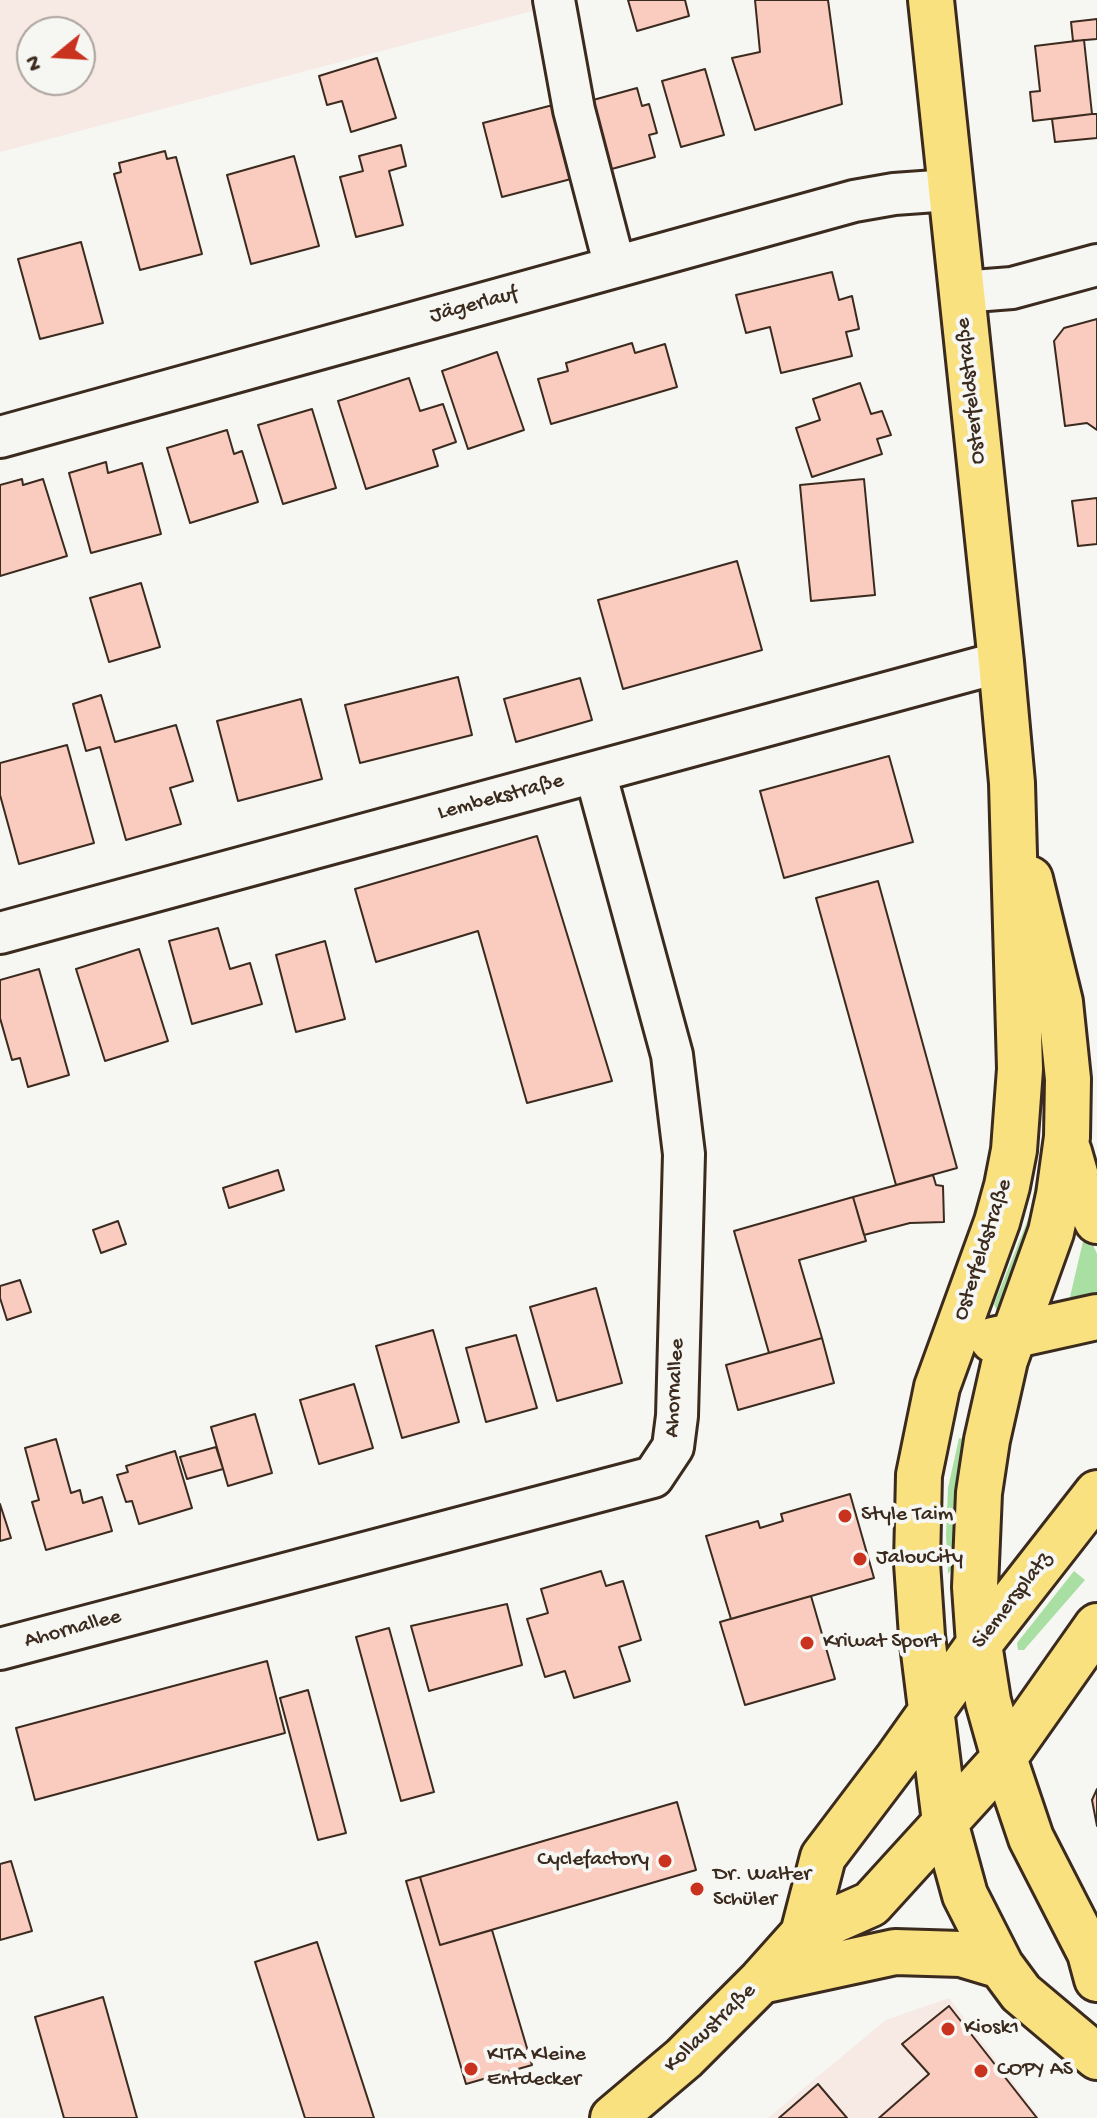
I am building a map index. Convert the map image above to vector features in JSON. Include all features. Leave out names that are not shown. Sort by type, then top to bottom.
[{"type":"main road","name":"Osterfeldstraße","points":[[931,0],[1012,783],[1020,1069],[1014,1150],[997,1222],[937,1387],[919,1475],[917,1563],[931,1711]]},
{"type":"main road","name":"Osterfeldstraße","points":[[994,1769],[975,1587],[979,1493],[1000,1377],[1051,1232],[1067,1137],[1068,1079],[1060,1002],[1026,862],[1012,783]]},
{"type":"main road","points":[[1067,1137],[1077,1180],[1097,1221]]},
{"type":"main road","points":[[937,1387],[951,1367],[970,1351],[992,1340],[1097,1317]]},
{"type":"main road","name":"Siemersplatz","points":[[931,1711],[979,1644],[1097,1493]]},
{"type":"main road","points":[[945,1822],[994,1769],[1097,1626]]},
{"type":"main road","name":"Kollaustraße","points":[[803,1934],[823,1857],[917,1758],[931,1711]]},
{"type":"main road","points":[[917,1758],[994,1769]]},
{"type":"main road","points":[[917,1758],[945,1822],[965,1895],[1001,1966],[1021,1993],[1097,2057]]},
{"type":"main road","points":[[994,1769],[1023,1819],[1090,1953],[1097,1979]]},
{"type":"main road","name":"Kollaustraße","points":[[613,2118],[684,2058],[803,1934],[871,1904],[945,1822]]},
{"type":"main road","points":[[761,1981],[895,1952],[961,1954],[1001,1966]]},
{"type":"street","points":[[554,0],[574,110],[615,267]]},
{"type":"street","name":"Jägerlauf","points":[[0,437],[854,201],[894,194],[950,190]]},
{"type":"street","points":[[961,292],[1012,288],[1097,265]]},
{"type":"street","name":"Lembekstraße","points":[[0,933],[1001,662]]},
{"type":"street","name":"Ahornallee","points":[[0,1649],[653,1477],[673,1447],[677,1416],[684,1154],[672,1055],[595,772]]},
{"type":"shaded area","points":[[0,0],[535,0],[536,10],[0,152]]},
{"type":"shaded area","points":[[949,1998],[1040,2118],[768,2118],[886,2020]]},
{"type":"green space","points":[[1044,1141],[1048,1142],[1043,1193],[1000,1311],[997,1311],[994,1304],[1029,1217]]},
{"type":"green space","points":[[1089,1236],[1097,1254],[1097,1294],[1072,1299],[1084,1237]]},
{"type":"green space","points":[[959,1438],[964,1439],[958,1560],[948,1574],[948,1488]]},
{"type":"green space","points":[[1074,1571],[1085,1580],[1024,1650],[1018,1650],[1017,1643]]},
{"type":"building","points":[[628,0],[685,0],[689,16],[637,31]]},
{"type":"building","points":[[755,0],[828,0],[842,104],[755,130],[732,58],[760,52]]},
{"type":"building","points":[[1097,19],[1097,39],[1073,41],[1071,22]]},
{"type":"building","points":[[1084,40],[1092,114],[1033,121],[1030,92],[1040,91],[1035,46]]},
{"type":"building","points":[[377,58],[396,118],[351,132],[342,101],[327,105],[319,76]]},
{"type":"building","points":[[705,69],[724,135],[681,147],[662,81]]},
{"type":"building","points":[[637,88],[642,106],[649,104],[657,133],[649,135],[655,157],[601,172],[582,103]]},
{"type":"building","points":[[553,105],[571,179],[502,197],[483,123]]},
{"type":"building","points":[[1097,114],[1097,138],[1055,142],[1052,119]]},
{"type":"building","points":[[401,145],[406,166],[389,171],[403,225],[356,237],[340,177],[363,171],[359,156]]},
{"type":"building","points":[[165,151],[167,159],[176,157],[202,254],[140,270],[114,174],[121,172],[119,163]]},
{"type":"building","points":[[294,156],[319,246],[251,264],[227,175]]},
{"type":"building","points":[[81,242],[103,323],[40,339],[18,259]]},
{"type":"building","points":[[832,272],[839,300],[852,296],[859,329],[846,332],[852,356],[781,373],[770,327],[746,333],[736,295]]},
{"type":"building","points":[[1097,319],[1097,430],[1087,423],[1065,426],[1054,341],[1064,328]]},
{"type":"building","points":[[632,343],[635,353],[665,344],[677,387],[551,424],[538,379],[568,371],[566,363]]},
{"type":"building","points":[[497,352],[524,430],[468,449],[442,371]]},
{"type":"building","points":[[409,378],[420,411],[443,404],[456,442],[433,450],[438,466],[366,489],[338,401]]},
{"type":"building","points":[[860,383],[871,414],[882,411],[891,435],[877,439],[882,454],[812,477],[796,428],[820,420],[813,399]]},
{"type":"building","points":[[312,409],[336,488],[283,504],[258,425]]},
{"type":"building","points":[[227,430],[234,454],[242,451],[258,502],[190,523],[167,448]]},
{"type":"building","points":[[106,462],[108,473],[142,463],[161,534],[91,553],[69,473]]},
{"type":"building","points":[[22,479],[23,485],[43,479],[67,556],[0,576],[0,485]]},
{"type":"building","points":[[864,479],[875,595],[811,601],[800,485]]},
{"type":"building","points":[[1097,498],[1097,544],[1078,546],[1072,501]]},
{"type":"building","points":[[737,561],[762,650],[623,689],[598,600]]},
{"type":"building","points":[[141,583],[160,647],[109,662],[90,598]]},
{"type":"building","points":[[458,677],[472,735],[360,763],[345,705]]},
{"type":"building","points":[[580,678],[592,720],[516,742],[504,699]]},
{"type":"building","points":[[101,695],[115,742],[176,725],[193,781],[170,788],[181,824],[126,840],[100,747],[86,751],[73,704]]},
{"type":"building","points":[[301,699],[322,779],[238,801],[217,721]]},
{"type":"building","points":[[67,745],[94,843],[19,864],[0,795],[0,763]]},
{"type":"building","points":[[889,756],[913,842],[784,878],[760,791]]},
{"type":"building","points":[[537,836],[612,1081],[527,1103],[478,931],[376,962],[355,889]]},
{"type":"building","points":[[878,881],[957,1168],[896,1185],[816,898]]},
{"type":"building","points":[[218,928],[230,969],[250,963],[262,1004],[192,1024],[169,941]]},
{"type":"building","points":[[325,941],[345,1019],[296,1032],[276,955]]},
{"type":"building","points":[[139,949],[168,1041],[105,1061],[76,969]]},
{"type":"building","points":[[39,969],[69,1075],[28,1087],[20,1058],[12,1060],[0,1018],[0,980]]},
{"type":"building","points":[[278,1170],[284,1190],[229,1208],[223,1188]]},
{"type":"building","points":[[933,1175],[936,1185],[943,1186],[944,1222],[910,1223],[864,1235],[853,1197]]},
{"type":"building","points":[[853,1197],[866,1241],[799,1260],[822,1338],[769,1353],[734,1231]]},
{"type":"building","points":[[118,1221],[126,1244],[101,1253],[93,1230]]},
{"type":"building","points":[[20,1280],[31,1312],[7,1320],[0,1298],[0,1286]]},
{"type":"building","points":[[596,1288],[622,1383],[557,1401],[530,1307]]},
{"type":"building","points":[[433,1330],[459,1422],[402,1438],[376,1346]]},
{"type":"building","points":[[516,1335],[537,1408],[486,1422],[466,1348]]},
{"type":"building","points":[[822,1338],[834,1383],[738,1410],[726,1365]]},
{"type":"building","points":[[354,1384],[373,1448],[319,1464],[300,1400]]},
{"type":"building","points":[[255,1414],[272,1473],[228,1486],[211,1427]]},
{"type":"building","points":[[56,1439],[71,1493],[80,1490],[83,1503],[102,1497],[112,1531],[46,1550],[32,1502],[39,1500],[25,1448]]},
{"type":"building","points":[[216,1447],[223,1469],[187,1479],[180,1457]]},
{"type":"building","points":[[175,1451],[192,1508],[139,1524],[132,1501],[126,1502],[117,1475],[128,1472],[126,1466]]},
{"type":"building","points":[[850,1494],[874,1578],[731,1619],[706,1536],[758,1521],[760,1528],[783,1521],[781,1514]]},
{"type":"building","points":[[0,1504],[11,1538],[0,1541]]},
{"type":"building","points":[[601,1571],[606,1586],[623,1581],[641,1640],[619,1647],[630,1681],[574,1698],[565,1671],[545,1677],[527,1619],[548,1613],[541,1589]]},
{"type":"building","points":[[811,1596],[835,1679],[745,1705],[720,1622]]},
{"type":"building","points":[[507,1604],[522,1665],[429,1691],[411,1626]]},
{"type":"building","points":[[389,1628],[434,1792],[401,1801],[356,1637]]},
{"type":"building","points":[[267,1661],[285,1733],[35,1800],[16,1728]]},
{"type":"building","points":[[308,1690],[346,1833],[318,1840],[280,1698]]},
{"type":"building","points":[[1097,1789],[1097,1826],[1092,1800]]},
{"type":"building","points":[[677,1802],[696,1870],[440,1945],[420,1877]]},
{"type":"building","points":[[11,1861],[32,1931],[0,1940],[0,1864]]},
{"type":"building","points":[[420,1877],[440,1945],[492,1930],[532,2065],[466,2084],[406,1881]]},
{"type":"building","points":[[317,1942],[374,2118],[305,2118],[255,1962]]},
{"type":"building","points":[[103,1997],[137,2118],[64,2118],[35,2017]]},
{"type":"building","points":[[949,2006],[1037,2118],[879,2118],[929,2074],[902,2044]]},
{"type":"building","points":[[818,2084],[847,2118],[779,2118]]},
{"type":"place","name":"Style Taim","points":[[845,1516]]},
{"type":"place","name":"JalouCity","points":[[860,1559]]},
{"type":"place","name":"Kriwat Sport","points":[[807,1643]]},
{"type":"place","name":"Cyclefactory","points":[[665,1861]]},
{"type":"place","name":"Dr. Walter Schüler","points":[[697,1889]]},
{"type":"place","name":"Kiosk1","points":[[948,2029]]},
{"type":"place","name":"KITA Kleine Entdecker","points":[[471,2069]]},
{"type":"place","name":"COPY AS","points":[[981,2071]]}]
